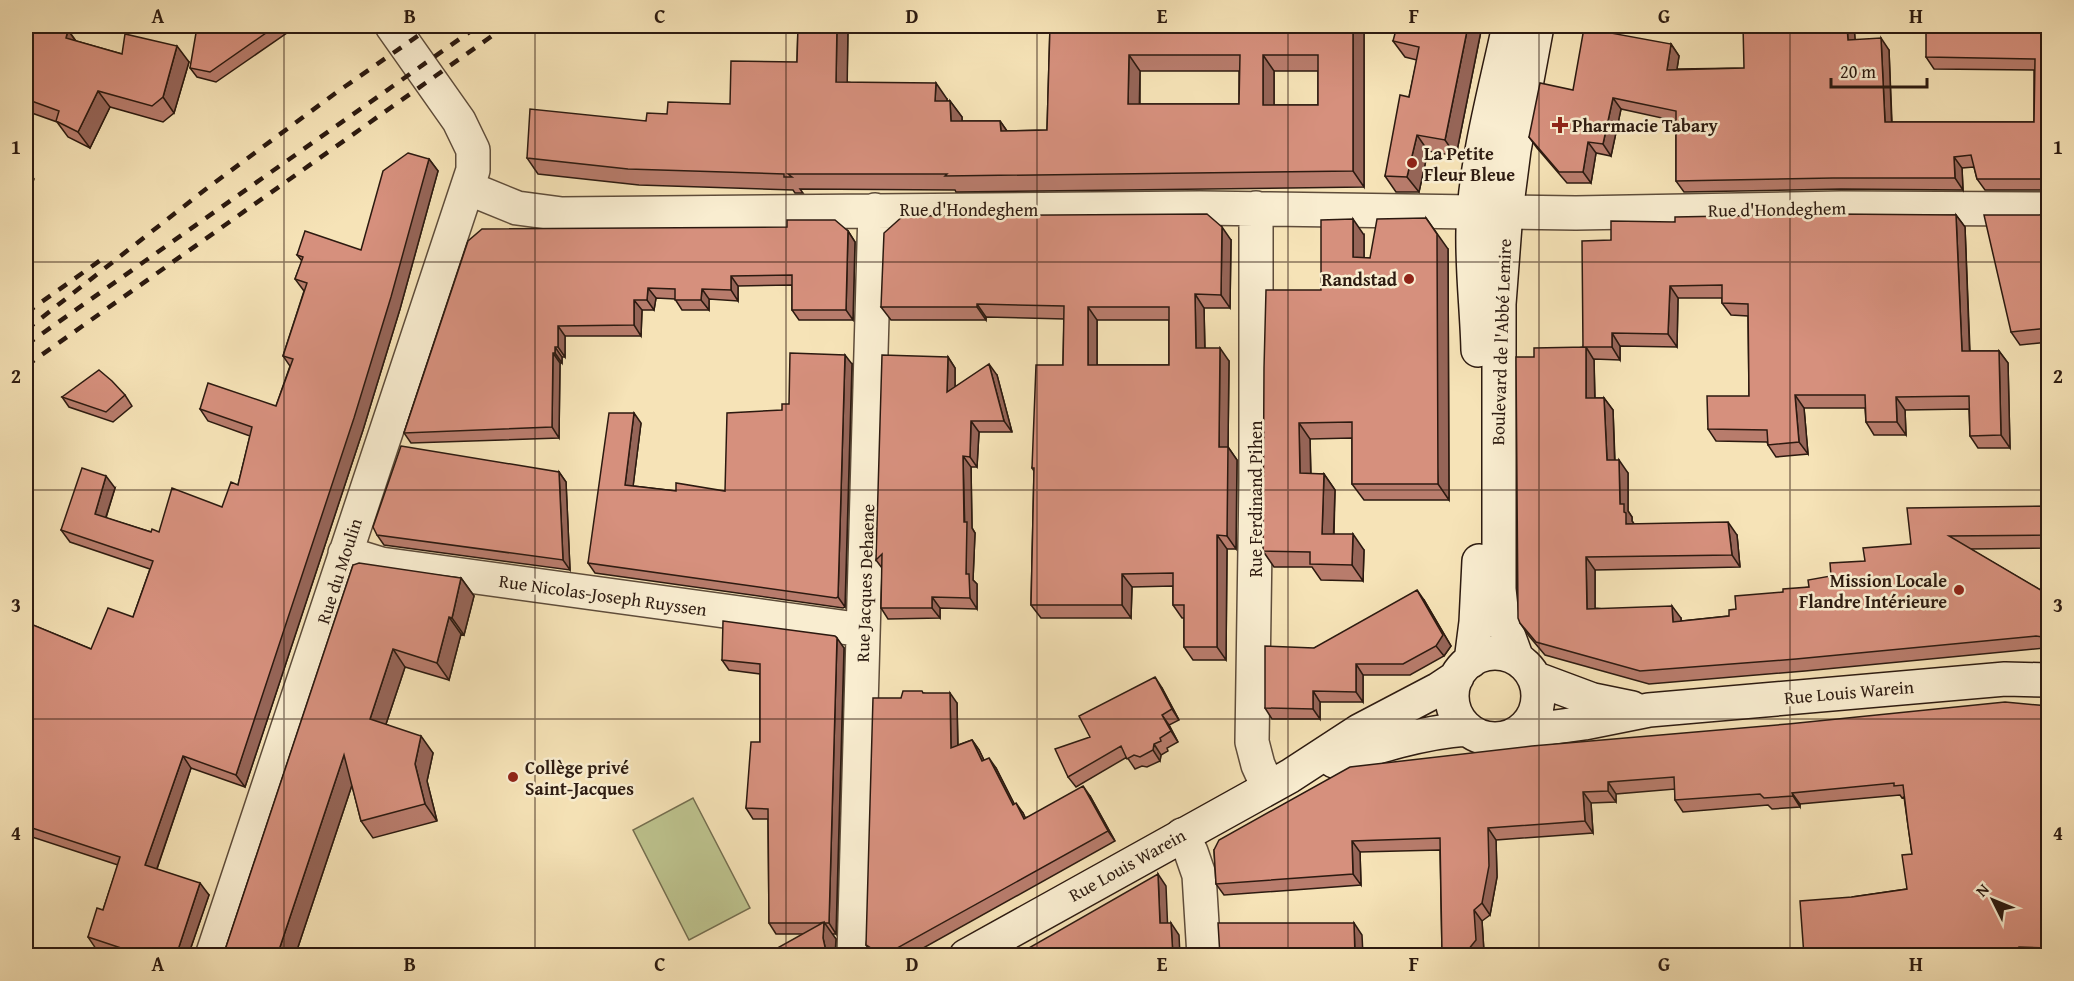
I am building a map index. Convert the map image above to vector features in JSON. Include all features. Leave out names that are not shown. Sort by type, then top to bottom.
[{"type":"street","name":"Rue du Moulin","points":[[212,956],[468,188],[474,160],[469,140],[452,109],[392,26]]},
{"type":"street","name":"Boulevard de l'Abbé Lemire","points":[[1509,26],[1484,143],[1498,323],[1498,582],[1502,618],[1525,669]]},
{"type":"street","name":"Boulevard de l'Abbé Lemire","points":[[1464,669],[1476,622],[1479,521],[1478,346],[1473,247],[1490,212],[1514,150],[1537,26]]},
{"type":"street","name":"Rue d'Hondeghem","points":[[468,188],[508,206],[544,213],[1256,208],[1576,213],[1840,208],[2049,209]]},
{"type":"street","name":"Rue Ferdinand Pihen","points":[[1256,208],[1256,481],[1252,742],[1257,765],[1279,782]]},
{"type":"street","name":"Rue Jacques Dehaene","points":[[854,956],[875,210]]},
{"type":"street","name":"Rue Nicolas-Joseph Ruyssen","points":[[345,553],[381,564],[863,630]]},
{"type":"street","points":[[1500,653],[1525,669],[1538,698],[1529,723],[1509,737],[1492,739],[1476,735],[1467,729],[1459,720],[1453,705],[1453,688],[1464,669],[1482,655],[1500,653]]},
{"type":"street","name":"Rue Louis Warein","points":[[966,956],[1279,782],[1359,731],[1439,689],[1464,669]]},
{"type":"street","name":"Rue Louis Warein","points":[[1525,669],[1554,687],[1593,700],[1649,710]]},
{"type":"street","name":"Rue Louis Warein","points":[[1519,732],[1584,723],[1649,710],[2005,679],[2049,680]]},
{"type":"street","name":"Rue Louis Warein","points":[[1279,782],[1401,741],[1444,731],[1467,729]]},
{"type":"street","points":[[1182,835],[1199,875],[1204,956]]},
{"type":"green space","points":[[693,798],[750,908],[689,940],[633,830]]},
{"type":"building","points":[[35,26],[51,26],[68,30],[66,38],[122,54],[125,34],[177,46],[163,97],[152,106],[98,91],[78,132],[56,121],[59,111],[26,99],[26,66]]},
{"type":"building","points":[[214,26],[276,26],[210,72],[190,68],[197,27],[214,28]]},
{"type":"building","points":[[798,26],[837,26],[836,82],[936,83],[935,101],[950,101],[951,121],[1000,121],[1001,131],[1047,130],[1050,26],[1353,26],[1353,171],[945,176],[947,174],[788,174],[792,177],[784,177],[784,174],[628,169],[527,158],[530,109],[646,121],[647,113],[667,114],[668,102],[730,104],[731,61],[797,62]],"holes":[[[1129,55],[1240,55],[1239,104],[1128,104]],[[1263,55],[1318,55],[1318,105],[1263,105]]]},
{"type":"building","points":[[1397,26],[1468,26],[1445,140],[1417,135],[1407,177],[1385,176],[1400,95],[1409,97],[1419,47],[1393,41]]},
{"type":"building","points":[[1743,26],[1847,26],[1848,40],[1881,38],[1885,122],[2034,122],[2035,59],[1926,57],[1926,26],[2049,26],[2049,172],[2047,172],[2047,181],[1977,179],[1971,155],[1954,157],[1955,178],[1676,181],[1676,111],[1613,98],[1603,144],[1588,142],[1583,172],[1559,172],[1529,137],[1540,83],[1573,90],[1584,28],[1671,44],[1667,70],[1744,68]]},
{"type":"building","points":[[408,153],[429,159],[391,297],[354,418],[236,775],[183,756],[145,865],[200,883],[176,956],[145,956],[88,937],[97,908],[103,910],[120,857],[26,826],[26,622],[91,649],[108,608],[133,617],[153,561],[61,530],[82,468],[106,476],[95,514],[151,532],[152,529],[159,532],[172,488],[222,507],[231,482],[238,485],[252,427],[200,409],[208,383],[276,406],[293,359],[283,356],[307,283],[295,279],[303,257],[297,255],[305,231],[361,250],[383,171]]},
{"type":"building","points":[[1207,214],[1222,227],[1221,295],[1195,294],[1196,348],[1220,348],[1219,447],[1228,447],[1227,536],[1217,535],[1217,647],[1184,647],[1184,605],[1173,605],[1173,573],[1122,574],[1122,605],[1031,605],[1034,468],[1032,468],[1036,365],[1063,365],[1064,306],[977,304],[977,307],[881,307],[884,233],[903,216]],"holes":[[[1088,307],[1169,307],[1169,365],[1088,365]]]},
{"type":"building","points":[[1833,214],[1956,215],[1962,351],[1999,351],[2001,435],[1970,436],[1969,396],[1896,397],[1897,422],[1866,422],[1865,395],[1795,395],[1799,442],[1768,445],[1767,430],[1708,429],[1707,396],[1749,396],[1748,304],[1722,303],[1722,285],[1670,286],[1668,334],[1612,333],[1612,347],[1583,347],[1582,241],[1611,240],[1611,221],[1675,222],[1675,217]]},
{"type":"building","points":[[2046,214],[2046,218],[2049,218],[2049,328],[2011,332],[1984,215]]},
{"type":"building","points":[[1426,218],[1437,234],[1438,484],[1352,484],[1352,422],[1299,423],[1300,473],[1324,474],[1322,534],[1353,534],[1352,565],[1310,564],[1310,552],[1263,551],[1266,290],[1321,290],[1321,220],[1353,219],[1353,257],[1370,258],[1377,219]]},
{"type":"building","points":[[787,220],[835,220],[848,231],[846,310],[792,310],[792,275],[731,276],[731,290],[702,289],[701,300],[675,300],[675,289],[648,288],[647,300],[634,300],[634,325],[558,326],[558,347],[555,347],[555,353],[553,353],[552,427],[404,433],[468,241],[482,229],[787,227]]},
{"type":"building","points":[[1586,347],[1586,398],[1604,398],[1607,460],[1619,460],[1620,504],[1624,504],[1626,524],[1728,522],[1732,555],[1586,557],[1587,609],[1672,606],[1673,622],[1729,616],[1729,610],[1736,609],[1735,596],[1783,592],[1783,589],[1809,587],[1808,580],[1831,576],[1830,563],[1865,561],[1863,548],[1911,544],[1907,508],[2049,506],[2049,535],[1949,536],[2049,595],[2049,638],[2036,636],[1640,671],[1536,642],[1518,618],[1516,357],[1534,357],[1534,348]]},
{"type":"building","points":[[790,353],[845,355],[838,597],[588,563],[609,413],[634,413],[625,485],[676,491],[676,483],[725,491],[727,413],[782,410],[782,404],[789,404]]},
{"type":"building","points":[[882,355],[948,357],[947,392],[989,364],[1004,421],[971,421],[970,457],[963,456],[964,522],[967,522],[966,574],[969,574],[970,598],[932,597],[932,608],[881,608],[882,554],[876,560]]},
{"type":"building","points":[[99,370],[125,395],[106,412],[62,397]]},
{"type":"building","points":[[401,446],[559,472],[563,560],[377,535],[373,527]]},
{"type":"building","points":[[359,563],[461,578],[452,618],[449,617],[437,663],[393,649],[370,719],[421,736],[415,764],[425,804],[361,821],[344,755],[277,956],[223,956],[353,565]]},
{"type":"building","points":[[1417,590],[1443,635],[1436,646],[1403,664],[1356,664],[1356,692],[1313,691],[1313,709],[1265,708],[1265,646],[1314,648]]},
{"type":"building","points":[[723,621],[837,638],[829,923],[769,923],[768,809],[746,808],[751,742],[760,742],[760,664],[722,660]]},
{"type":"building","points":[[1155,677],[1172,709],[1162,715],[1171,731],[1160,738],[1161,741],[1154,744],[1153,750],[1140,757],[1134,755],[1127,759],[1121,746],[1068,777],[1055,749],[1090,737],[1079,716]]},
{"type":"building","points":[[903,691],[950,693],[951,748],[972,740],[982,761],[989,758],[1013,805],[1016,803],[1024,819],[1083,786],[1108,831],[883,956],[866,945],[873,698],[901,698]]},
{"type":"building","points":[[2005,702],[2049,706],[2047,948],[2019,947],[2019,956],[1804,956],[1800,901],[1852,897],[1907,889],[1902,855],[1912,854],[1903,785],[1894,786],[1894,783],[1792,793],[1793,796],[1764,798],[1760,794],[1675,800],[1674,777],[1608,782],[1608,791],[1583,792],[1585,821],[1488,828],[1489,866],[1482,903],[1474,910],[1476,940],[1468,950],[1442,952],[1440,838],[1352,841],[1353,874],[1216,884],[1214,850],[1219,840],[1350,767],[1532,746],[1788,724]]},
{"type":"building","points":[[1158,874],[1160,923],[1171,923],[1173,956],[1015,956]]},
{"type":"building","points":[[824,922],[823,938],[828,956],[763,956]]},
{"type":"building","points":[[1218,923],[1354,923],[1355,956],[1220,956]]},
{"type":"railway","points":[[26,330],[206,189],[337,92],[432,26]]},
{"type":"railway","points":[[26,345],[478,26]]},
{"type":"railway","points":[[26,366],[506,26]]},
{"type":"railway","points":[[26,313],[105,257]]},
{"type":"place","name":"Pharmacie Tabary","points":[[1560,125]]},
{"type":"place","name":"La Petite Fleur Bleue","points":[[1412,163]]},
{"type":"place","name":"Randstad","points":[[1409,279]]},
{"type":"place","name":"Mission Locale Flandre Intérieure","points":[[1959,590]]},
{"type":"place","name":"Collège privé Saint-Jacques","points":[[513,777]]}]
